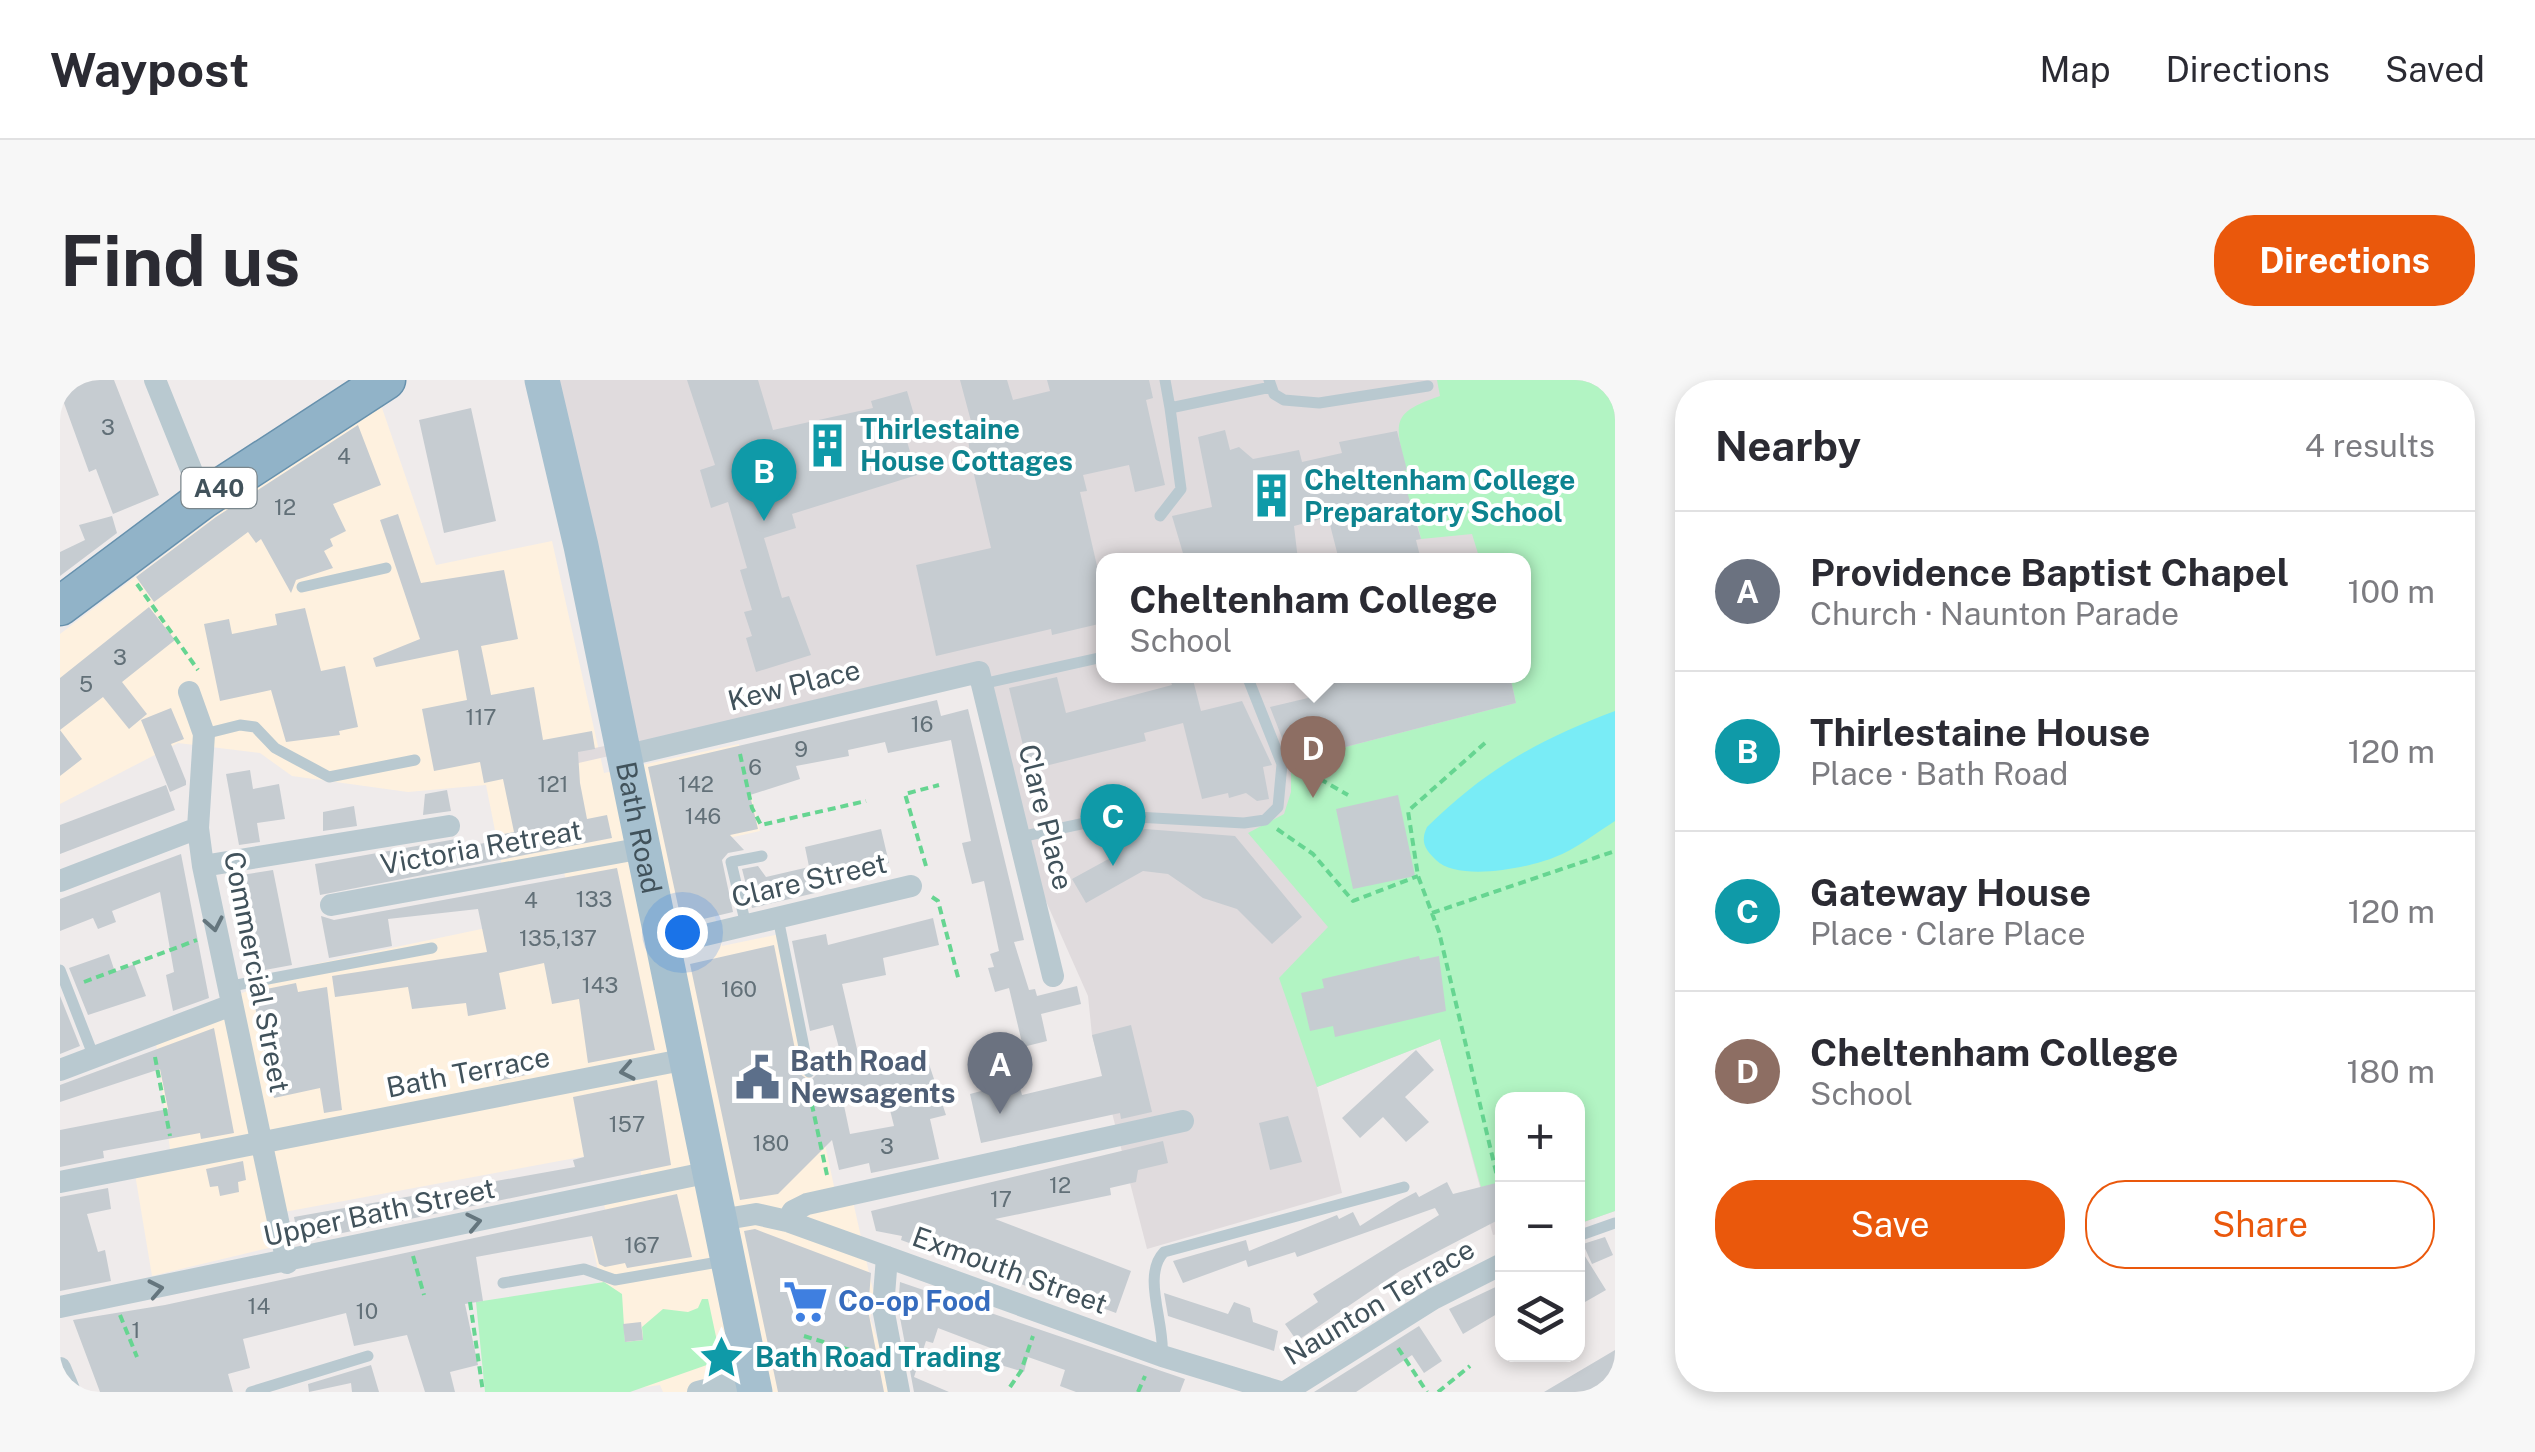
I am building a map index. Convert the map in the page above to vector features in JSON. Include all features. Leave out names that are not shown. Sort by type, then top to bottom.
[{"type":"highway","name":"A40","points":[[60,606],[203,498],[386,380]]},
{"type":"main road","name":"Bath Road","points":[[542,380],[754,1385]]},
{"type":"street","points":[[156,380],[203,498]]},
{"type":"street","name":"Kew Place","points":[[624,756],[981,678]]},
{"type":"street","name":"Clare Place","points":[[981,678],[1053,976]]},
{"type":"street","name":"Commercial Street","points":[[189,692],[204,734],[198,828],[203,866],[287,1263]]},
{"type":"street","points":[[203,866],[450,826]]},
{"type":"street","points":[[60,881],[198,828]]},
{"type":"street","name":"Victoria Retreat","points":[[331,905],[643,848]]},
{"type":"street","name":"Clare Street","points":[[663,945],[910,886]]},
{"type":"street","points":[[60,1070],[151,1036],[228,997]]},
{"type":"street","name":"Bath Terrace","points":[[60,1182],[687,1060]]},
{"type":"street","points":[[787,1222],[793,1211],[807,1204],[1182,1120]]},
{"type":"street","name":"Upper Bath Street","points":[[60,1308],[710,1172]]},
{"type":"street","name":"Exmouth Street","points":[[720,1220],[756,1214],[787,1222],[1162,1356],[1283,1392]]},
{"type":"street","points":[[887,1257],[883,1308],[899,1392]]},
{"type":"street","name":"Naunton Terrace","points":[[1283,1392],[1416,1308],[1495,1268]]},
{"type":"street","points":[[60,1368],[70,1392]]},
{"type":"street","points":[[698,1392],[754,1385]]},
{"type":"lane","points":[[1160,516],[1181,489],[1164,380]]},
{"type":"lane","points":[[1170,408],[1270,383],[1284,400],[1319,403],[1428,386]]},
{"type":"lane","points":[[302,587],[386,568]]},
{"type":"lane","points":[[981,678],[1096,658]]},
{"type":"lane","points":[[1020,837],[1118,816],[1244,823],[1264,820],[1278,808],[1282,764],[1250,683]]},
{"type":"lane","points":[[204,734],[240,725],[255,727],[275,748],[328,777],[416,760]]},
{"type":"lane","points":[[746,926],[732,862],[762,856]]},
{"type":"lane","points":[[778,918],[809,1072]]},
{"type":"lane","points":[[228,997],[432,948]]},
{"type":"lane","points":[[60,970],[94,1057]]},
{"type":"lane","points":[[1162,1356],[1165,1332],[1154,1278],[1164,1252],[1404,1188]]},
{"type":"lane","points":[[1585,1234],[1615,1223]]},
{"type":"lane","points":[[503,1283],[584,1269],[615,1280],[728,1260]]},
{"type":"lane","points":[[250,1392],[368,1356]]},
{"type":"path","points":[[119,560],[202,674],[198,688],[189,692]]},
{"type":"path","points":[[734,730],[752,808],[761,825],[866,801]]},
{"type":"path","points":[[1485,744],[1408,811],[1418,876],[1432,913],[1498,1182]]},
{"type":"path","points":[[1282,764],[1296,765],[1348,795]]},
{"type":"path","points":[[919,842],[905,794],[938,786]]},
{"type":"path","points":[[1264,820],[1313,854],[1353,901],[1418,876]]},
{"type":"path","points":[[1432,913],[1615,851]]},
{"type":"path","points":[[943,919],[959,981]]},
{"type":"path","points":[[98,976],[216,934]]},
{"type":"path","points":[[151,1036],[175,1160]]},
{"type":"path","points":[[809,1072],[806,1075],[830,1186]]},
{"type":"path","points":[[408,1237],[424,1295]]},
{"type":"path","points":[[112,1297],[137,1357]]},
{"type":"path","points":[[470,1302],[483,1392]]},
{"type":"path","points":[[1010,1386],[1021,1371],[1041,1312]]},
{"type":"path","points":[[804,1336],[894,1363]]},
{"type":"path","points":[[1394,1342],[1427,1392]]},
{"type":"path","points":[[1438,1392],[1470,1366]]},
{"type":"shaded area","points":[[542,380],[1615,380],[1615,1211],[1585,1222],[1585,1092],[1495,1092],[1493,1235],[1440,1039],[1317,1087],[1342,1193],[1147,1249],[1092,1035],[1088,996],[1025,854],[979,672],[517,777],[544,758],[620,743]]},
{"type":"shaded area","points":[[381,405],[436,565],[552,541],[604,773],[739,744],[760,831],[698,845],[722,946],[780,934],[835,1191],[850,1188],[875,1299],[870,1318],[895,1392],[663,1392],[660,1385],[624,1390],[591,1238],[610,1233],[603,1199],[645,1191],[635,1147],[284,1212],[289,1243],[152,1276],[135,1174],[171,1157],[154,1028],[315,964],[572,910],[563,867],[504,876],[486,785],[408,792],[292,776],[260,753],[178,743],[60,804],[60,634],[243,495]]},
{"type":"green space","points":[[1437,380],[1615,380],[1615,1211],[1585,1222],[1585,1092],[1495,1092],[1495,1184],[1481,1187],[1440,1039],[1317,1087],[1279,978],[1328,927],[1248,833],[1284,814],[1291,792],[1291,761],[1516,703],[1512,683],[1531,683],[1531,553],[1478,553],[1472,534],[1421,539],[1415,514],[1410,515],[1401,471],[1406,470],[1400,421],[1404,414],[1440,396]]},
{"type":"green space","points":[[604,1282],[622,1294],[625,1342],[643,1340],[642,1327],[663,1309],[688,1312],[698,1308],[702,1299],[708,1299],[721,1360],[630,1392],[485,1392],[476,1302]]},
{"type":"water","points":[[1615,711],[1615,821],[1563,854],[1512,869],[1460,870],[1446,867],[1429,852],[1424,841],[1427,827],[1470,788],[1537,745]]},
{"type":"building","points":[[60,380],[114,380],[159,495],[113,514],[96,469],[89,472],[60,392]]},
{"type":"building","points":[[687,380],[758,380],[773,430],[873,408],[871,401],[907,391],[917,425],[903,428],[917,475],[792,514],[796,528],[764,538],[782,598],[789,596],[811,655],[756,672],[746,638],[752,636],[744,612],[752,610],[740,570],[747,568],[728,502],[711,508],[700,470],[715,465]]},
{"type":"building","points":[[960,380],[1007,380],[1013,400],[1050,391],[1047,380],[1149,380],[1153,398],[1146,400],[1165,485],[1135,492],[1129,465],[1083,475],[1087,491],[1080,492],[1096,562],[1096,625],[1052,635],[1051,629],[936,656],[916,565],[991,548],[970,457],[967,426],[972,425]]},
{"type":"building","points":[[471,408],[496,521],[444,533],[419,420]]},
{"type":"building","points":[[358,425],[381,485],[333,504],[346,531],[330,539],[333,546],[324,551],[333,568],[296,580],[291,593],[261,539],[256,543],[248,532],[154,602],[136,577],[216,517]]},
{"type":"building","name":"Cheltenham College Preparatory School","points":[[1225,430],[1230,450],[1239,447],[1253,459],[1299,450],[1302,462],[1342,453],[1339,442],[1397,431],[1407,470],[1401,471],[1421,539],[1416,540],[1419,553],[1337,553],[1328,517],[1294,526],[1297,553],[1183,553],[1172,516],[1212,507],[1198,437]]},
{"type":"building","points":[[398,514],[421,583],[504,570],[518,639],[481,646],[491,695],[534,687],[543,740],[592,731],[595,749],[578,752],[580,783],[587,819],[607,815],[612,838],[320,895],[315,864],[456,839],[458,848],[495,841],[494,836],[514,832],[503,779],[484,783],[480,762],[434,771],[422,709],[467,700],[458,650],[376,667],[373,658],[420,639],[380,520]]},
{"type":"building","points":[[112,516],[117,533],[60,576],[60,552],[85,540],[79,525]]},
{"type":"building","points":[[149,607],[175,640],[122,682],[147,714],[129,729],[103,697],[60,730],[60,678]]},
{"type":"building","points":[[305,608],[321,671],[345,666],[358,727],[339,731],[340,735],[286,742],[271,690],[220,701],[204,624],[229,619],[232,634],[277,625],[275,614]]},
{"type":"building","points":[[1057,677],[1066,713],[1172,685],[1194,683],[1201,711],[1242,701],[1272,765],[1263,767],[1269,799],[1257,801],[1246,793],[1229,798],[1228,793],[1202,799],[1183,723],[1144,733],[1146,741],[1029,770],[1009,688]]},
{"type":"building","points":[[1304,683],[1512,683],[1516,703],[1291,761],[1270,707],[1308,698]]},
{"type":"building","points":[[937,700],[941,716],[968,709],[1024,940],[1014,942],[1029,990],[1035,989],[1037,996],[1077,986],[1081,1004],[1041,1014],[1047,1041],[1023,1047],[1009,988],[995,992],[988,968],[994,967],[990,954],[999,951],[984,881],[972,884],[962,843],[971,841],[951,740],[888,753],[885,742],[848,750],[849,756],[796,766],[800,779],[750,795],[758,829],[730,835],[744,850],[728,853],[722,860],[733,912],[682,924],[648,767]]},
{"type":"building","points":[[171,708],[184,739],[171,744],[186,785],[170,792],[141,720]]},
{"type":"building","points":[[60,730],[82,759],[60,776]]},
{"type":"building","points":[[250,770],[253,789],[279,784],[285,819],[257,823],[260,842],[239,845],[226,774]]},
{"type":"building","points":[[166,785],[175,810],[60,854],[60,825]]},
{"type":"building","points":[[447,790],[451,811],[423,815],[425,794]]},
{"type":"building","points":[[1398,795],[1415,876],[1353,889],[1336,809]]},
{"type":"building","points":[[354,806],[357,826],[323,831],[323,812]]},
{"type":"building","points":[[881,829],[889,863],[812,881],[805,847]]},
{"type":"building","points":[[1145,829],[1235,836],[1302,917],[1272,944],[1237,909],[1203,898],[1168,874],[1143,871],[1086,903],[1072,879],[1114,856],[1111,838]]},
{"type":"building","points":[[181,854],[209,998],[173,1011],[166,975],[174,972],[160,892],[112,911],[116,922],[98,929],[93,918],[60,931],[60,899]]},
{"type":"building","points":[[758,866],[766,877],[809,867],[815,893],[752,908],[742,869]]},
{"type":"building","points":[[617,868],[655,1050],[588,1063],[579,999],[552,1004],[544,963],[499,973],[506,1009],[468,1016],[466,1003],[412,1009],[408,987],[335,997],[332,976],[487,952],[478,909],[388,919],[392,946],[329,958],[321,916],[334,920]]},
{"type":"building","points":[[273,870],[292,965],[249,973],[229,877]]},
{"type":"building","points":[[933,918],[939,945],[883,958],[886,975],[842,984],[857,1049],[867,1068],[925,1052],[946,1115],[930,1119],[939,1159],[871,1173],[869,1163],[839,1170],[832,1140],[778,1194],[740,1200],[690,964],[774,945],[800,1074],[810,1081],[818,1073],[844,1067],[833,1025],[810,1031],[792,941],[826,934],[828,945]],"holes":[[[884,1086],[894,1126],[850,1134],[842,1096]]]},
{"type":"building","points":[[109,954],[115,972],[134,964],[146,996],[88,1015],[69,968]]},
{"type":"building","points":[[1419,956],[1420,960],[1439,956],[1446,1011],[1335,1037],[1333,1026],[1310,1031],[1301,993],[1324,988],[1322,979]]},
{"type":"building","points":[[296,983],[298,992],[327,987],[342,1110],[324,1113],[320,1088],[274,1098],[252,992]]},
{"type":"building","points":[[60,996],[80,1046],[60,1054]]},
{"type":"building","points":[[1131,1025],[1152,1112],[1121,1119],[1120,1113],[981,1143],[970,1094],[1018,1081],[1022,1095],[1102,1076],[1092,1035]]},
{"type":"building","points":[[214,1028],[234,1133],[201,1139],[200,1133],[103,1151],[104,1158],[60,1167],[60,1130],[168,1109],[160,1069],[60,1102],[60,1085]]},
{"type":"building","points":[[1416,1050],[1434,1070],[1405,1097],[1429,1122],[1406,1142],[1383,1117],[1360,1138],[1342,1118]]},
{"type":"building","points":[[522,1055],[526,1075],[499,1081],[495,1061]]},
{"type":"building","points":[[657,1080],[671,1165],[299,1242],[294,1217],[575,1167],[573,1160],[584,1157],[573,1097]]},
{"type":"building","points":[[1288,1116],[1302,1162],[1270,1170],[1259,1123]]},
{"type":"building","points":[[1163,1141],[1168,1163],[1138,1170],[1136,1182],[1110,1188],[1111,1195],[995,1219],[1131,1271],[1116,1313],[1070,1296],[1051,1295],[901,1240],[902,1236],[876,1231],[871,1211]]},
{"type":"building","points":[[243,1161],[246,1180],[238,1182],[239,1192],[220,1196],[218,1186],[210,1187],[206,1169]]},
{"type":"building","points":[[1447,1182],[1453,1194],[1495,1183],[1495,1222],[1400,1271],[1297,1341],[1285,1324],[1318,1302],[1313,1294],[1439,1215],[1435,1208],[1297,1257],[1295,1252],[1248,1267],[1246,1260],[1183,1283],[1173,1261],[1246,1240],[1249,1251],[1353,1212],[1360,1226],[1416,1192],[1419,1197]]},
{"type":"building","points":[[108,1188],[111,1209],[87,1214],[98,1252],[105,1250],[111,1281],[60,1291],[60,1197]]},
{"type":"building","points":[[677,1194],[692,1257],[627,1268],[625,1263],[605,1267],[599,1264],[592,1236],[476,1257],[483,1301],[465,1304],[478,1365],[450,1372],[455,1392],[425,1392],[407,1335],[354,1346],[346,1313],[243,1339],[250,1368],[228,1374],[233,1392],[100,1392],[73,1320],[165,1305]]},
{"type":"building","points":[[755,1229],[871,1273],[868,1310],[884,1392],[778,1392],[744,1231]]},
{"type":"building","points":[[1605,1237],[1613,1255],[1592,1264],[1585,1243]]},
{"type":"building","points":[[1585,1256],[1606,1290],[1585,1302]]},
{"type":"building","points":[[900,1282],[1185,1379],[1180,1392],[1076,1392],[1060,1386],[1065,1370],[1028,1357],[1024,1372],[997,1364],[1001,1352],[938,1328],[933,1343],[926,1341],[914,1377],[949,1392],[914,1392],[898,1307]]},
{"type":"building","points":[[1495,1287],[1495,1315],[1463,1334],[1449,1309]]},
{"type":"building","points":[[1164,1293],[1228,1314],[1234,1302],[1250,1308],[1253,1322],[1278,1331],[1274,1351],[1168,1316]]},
{"type":"building","points":[[641,1322],[643,1340],[625,1342],[623,1324]]},
{"type":"building","points":[[1419,1326],[1442,1361],[1424,1373],[1412,1355],[1356,1392],[1314,1392]]},
{"type":"building","points":[[1615,1350],[1615,1379],[1595,1392],[1544,1392]]},
{"type":"building","points":[[371,1365],[379,1392],[352,1392],[351,1383],[309,1392],[308,1384]]},
{"type":"place","name":"Thirlestaine House Cottages","points":[[827,445]]},
{"type":"place","name":"Cheltenham College Preparatory School","points":[[1271,496]]},
{"type":"place","name":"Thirlestaine House","points":[[764,521]]},
{"type":"place","name":"Cheltenham College","points":[[1313,798]]},
{"type":"place","name":"Gateway House","points":[[1113,866]]},
{"type":"place","name":"Bath Road Newsagents","points":[[757,1077]]},
{"type":"place","name":"Providence Baptist Chapel","points":[[1000,1114]]},
{"type":"place","name":"Co-op Food","points":[[805,1301]]},
{"type":"place","name":"Bath Road Trading","points":[[722,1357]]}]
